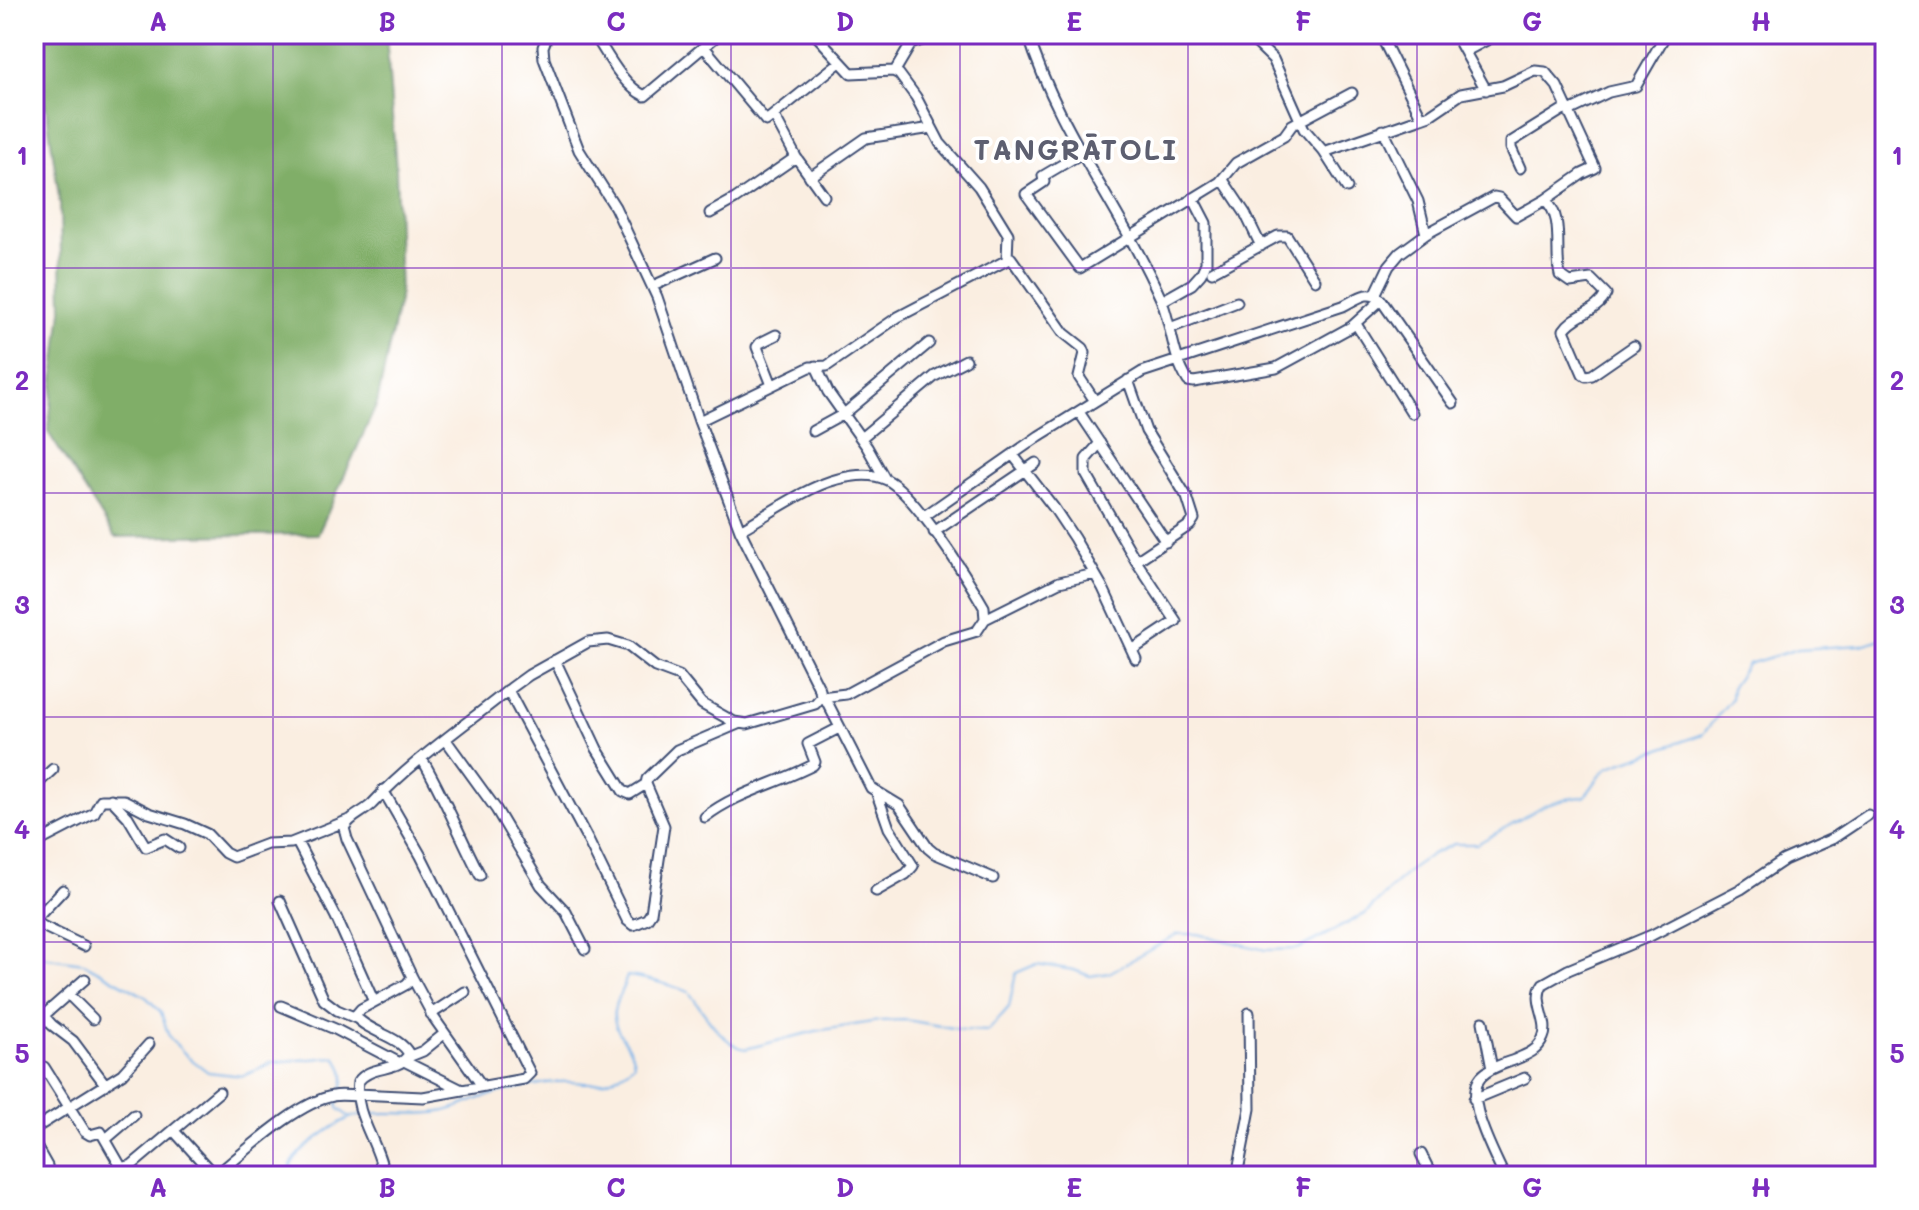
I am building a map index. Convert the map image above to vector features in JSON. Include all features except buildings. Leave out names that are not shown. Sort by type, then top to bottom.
[{"type":"street","points":[[548,34],[543,47],[544,59],[579,150],[615,207],[653,286],[740,530],[823,698],[871,788],[899,805],[934,853],[993,878]]},
{"type":"street","points":[[594,34],[620,73],[639,94],[645,96],[719,34]]},
{"type":"street","points":[[815,34],[853,74],[895,71]]},
{"type":"street","points":[[895,71],[911,44],[939,34]]},
{"type":"street","points":[[1028,34],[1050,92],[1162,301],[1177,360],[1187,379],[1192,382],[1267,371],[1305,354],[1324,340],[1356,324],[1378,298],[1393,260],[1426,234],[1494,197],[1499,198],[1516,216],[1595,168],[1554,80],[1542,71],[1503,86],[1455,96],[1422,118],[1324,152]]},
{"type":"street","points":[[1247,34],[1273,59],[1299,121],[1347,188]]},
{"type":"street","points":[[1398,34],[1387,39],[1385,44],[1422,118]]},
{"type":"street","points":[[1455,34],[1486,90]]},
{"type":"street","points":[[1466,51],[1498,34]]},
{"type":"street","points":[[1520,168],[1511,142],[1568,109],[1609,92],[1636,86],[1666,34]]},
{"type":"street","points":[[704,47],[767,121],[840,62]]},
{"type":"street","points":[[895,71],[916,97],[946,151],[979,187],[1008,234],[1007,259]]},
{"type":"street","points":[[1082,153],[1043,176],[1044,182],[1027,193],[1078,267],[1085,266],[1223,180],[1236,163],[1284,136],[1299,121],[1352,93]]},
{"type":"street","points":[[774,116],[796,157],[824,196]]},
{"type":"street","points":[[810,177],[866,138],[932,128]]},
{"type":"street","points":[[1383,130],[1418,201],[1426,234]]},
{"type":"street","points":[[710,213],[796,157]]},
{"type":"street","points":[[1223,180],[1245,213],[1261,246]]},
{"type":"street","points":[[1162,301],[1192,284],[1206,263],[1206,223],[1193,198]]},
{"type":"street","points":[[1545,200],[1555,217],[1560,275],[1570,282],[1591,279],[1606,294],[1596,308],[1564,330],[1580,370],[1586,376],[1592,375],[1634,346]]},
{"type":"street","points":[[1212,272],[1278,236],[1287,236],[1315,280]]},
{"type":"street","points":[[653,286],[715,258]]},
{"type":"street","points":[[699,421],[816,366],[829,365],[898,317],[1007,259],[1014,259],[1064,333],[1083,348],[1085,353],[1079,377],[1095,401]]},
{"type":"street","points":[[923,517],[1128,380],[1153,368],[1343,306],[1363,296],[1378,298],[1453,403]]},
{"type":"street","points":[[1170,328],[1237,302]]},
{"type":"street","points":[[1356,324],[1412,413]]},
{"type":"street","points":[[772,385],[757,347],[776,335]]},
{"type":"street","points":[[813,431],[844,414],[929,343]]},
{"type":"street","points":[[861,438],[935,376],[966,360]]},
{"type":"street","points":[[816,366],[823,384],[885,479],[901,491],[923,517],[982,603],[985,619]]},
{"type":"street","points":[[1128,380],[1146,431],[1184,491],[1191,509],[1192,524],[1136,561]]},
{"type":"street","points":[[1079,412],[1166,542]]},
{"type":"street","points":[[1013,455],[1062,519],[1095,574],[1134,654],[1176,621],[1136,561],[1086,474],[1086,459],[1100,443]]},
{"type":"street","points":[[934,532],[1036,463]]},
{"type":"street","points":[[740,530],[829,482],[853,476],[885,479]]},
{"type":"street","points":[[508,690],[627,920],[633,925],[647,919],[651,913],[663,833],[663,819],[646,784],[648,776],[677,750],[740,723],[756,722],[815,704],[823,698],[846,694],[944,641],[977,631],[985,619],[1059,582],[1095,574]]},
{"type":"street","points":[[34,844],[96,812],[101,800],[111,799],[124,800],[149,813],[204,832],[230,857],[267,844],[297,842],[349,820],[368,807],[383,790],[508,690],[588,642],[619,642],[655,667],[679,676],[711,711],[740,723]]},
{"type":"street","points":[[555,660],[597,749],[623,791],[630,794],[646,784]]},
{"type":"street","points":[[705,817],[726,801],[777,783],[813,765],[815,762],[808,744],[839,728]]},
{"type":"street","points":[[446,740],[496,809],[541,885],[566,912],[585,949]]},
{"type":"street","points":[[422,759],[480,875]]},
{"type":"street","points":[[34,787],[53,769]]},
{"type":"street","points":[[174,1131],[215,1176],[291,1117],[351,1097],[413,1097],[526,1078],[529,1071],[421,856],[383,790]]},
{"type":"street","points":[[876,891],[906,874],[913,866],[889,828],[877,794]]},
{"type":"street","points":[[111,799],[128,817],[145,847],[165,839],[179,848]]},
{"type":"street","points":[[1504,1176],[1474,1099],[1478,1080],[1492,1069],[1532,1052],[1543,1039],[1545,1031],[1538,997],[1543,984],[1568,970],[1652,935],[1741,889],[1773,866],[1832,839],[1868,815]]},
{"type":"street","points":[[349,820],[344,828],[347,839],[412,977],[431,1014],[482,1086]]},
{"type":"street","points":[[297,842],[336,917],[374,1002]]},
{"type":"street","points":[[63,890],[34,922],[84,946]]},
{"type":"street","points":[[280,901],[324,1000],[404,1047],[404,1060]]},
{"type":"street","points":[[356,1018],[357,1012],[407,984],[412,977]]},
{"type":"street","points":[[43,1016],[85,979]]},
{"type":"street","points":[[431,1014],[465,992]]},
{"type":"street","points":[[68,994],[93,1019]]},
{"type":"street","points":[[34,1005],[73,1041],[105,1084]]},
{"type":"street","points":[[281,1006],[404,1060],[463,1090]]},
{"type":"street","points":[[1237,1176],[1249,1118],[1249,1013]]},
{"type":"street","points":[[1483,1022],[1492,1069]]},
{"type":"street","points":[[351,1097],[364,1074],[423,1051],[444,1034]]},
{"type":"street","points":[[34,1129],[128,1070],[149,1044]]},
{"type":"street","points":[[44,1067],[87,1134],[100,1131],[106,1139],[121,1172],[219,1092]]},
{"type":"street","points":[[1474,1099],[1525,1078]]},
{"type":"street","points":[[351,1097],[365,1121],[384,1176]]},
{"type":"street","points":[[106,1139],[134,1115]]},
{"type":"street","points":[[34,1143],[47,1166],[36,1176]]},
{"type":"street","points":[[1421,1154],[1432,1176]]},
{"type":"green space","points":[[34,34],[386,34],[396,169],[400,295],[377,404],[318,534],[115,537],[48,432],[62,310],[60,204],[47,112],[34,67]]},
{"type":"waterway","points":[[367,1114],[440,1112],[522,1087],[610,1080],[634,1064],[614,1019],[616,1003],[627,976],[689,992],[721,1034],[745,1049],[816,1031],[879,1021],[906,1020],[988,1031],[1009,1007],[1016,973],[1037,964],[1090,976],[1109,973],[1178,934],[1197,934],[1266,950],[1298,949],[1365,914],[1412,868],[1432,854],[1454,844],[1477,844],[1543,806],[1584,797],[1609,767],[1703,734],[1731,699],[1732,687],[1748,664],[1798,649],[1861,645],[1885,638]]},
{"type":"waterway","points":[[34,956],[84,963],[146,997],[161,1012],[169,1037],[208,1072],[243,1076],[274,1062],[335,1057],[344,1073],[341,1091]]},
{"type":"waterway","points":[[337,1100],[338,1108],[349,1117]]},
{"type":"waterway","points":[[288,1176],[292,1163],[313,1142],[343,1121],[360,1115]]},
{"type":"district","name":"TANGRĀTOLI","points":[[1076,150]]}]
